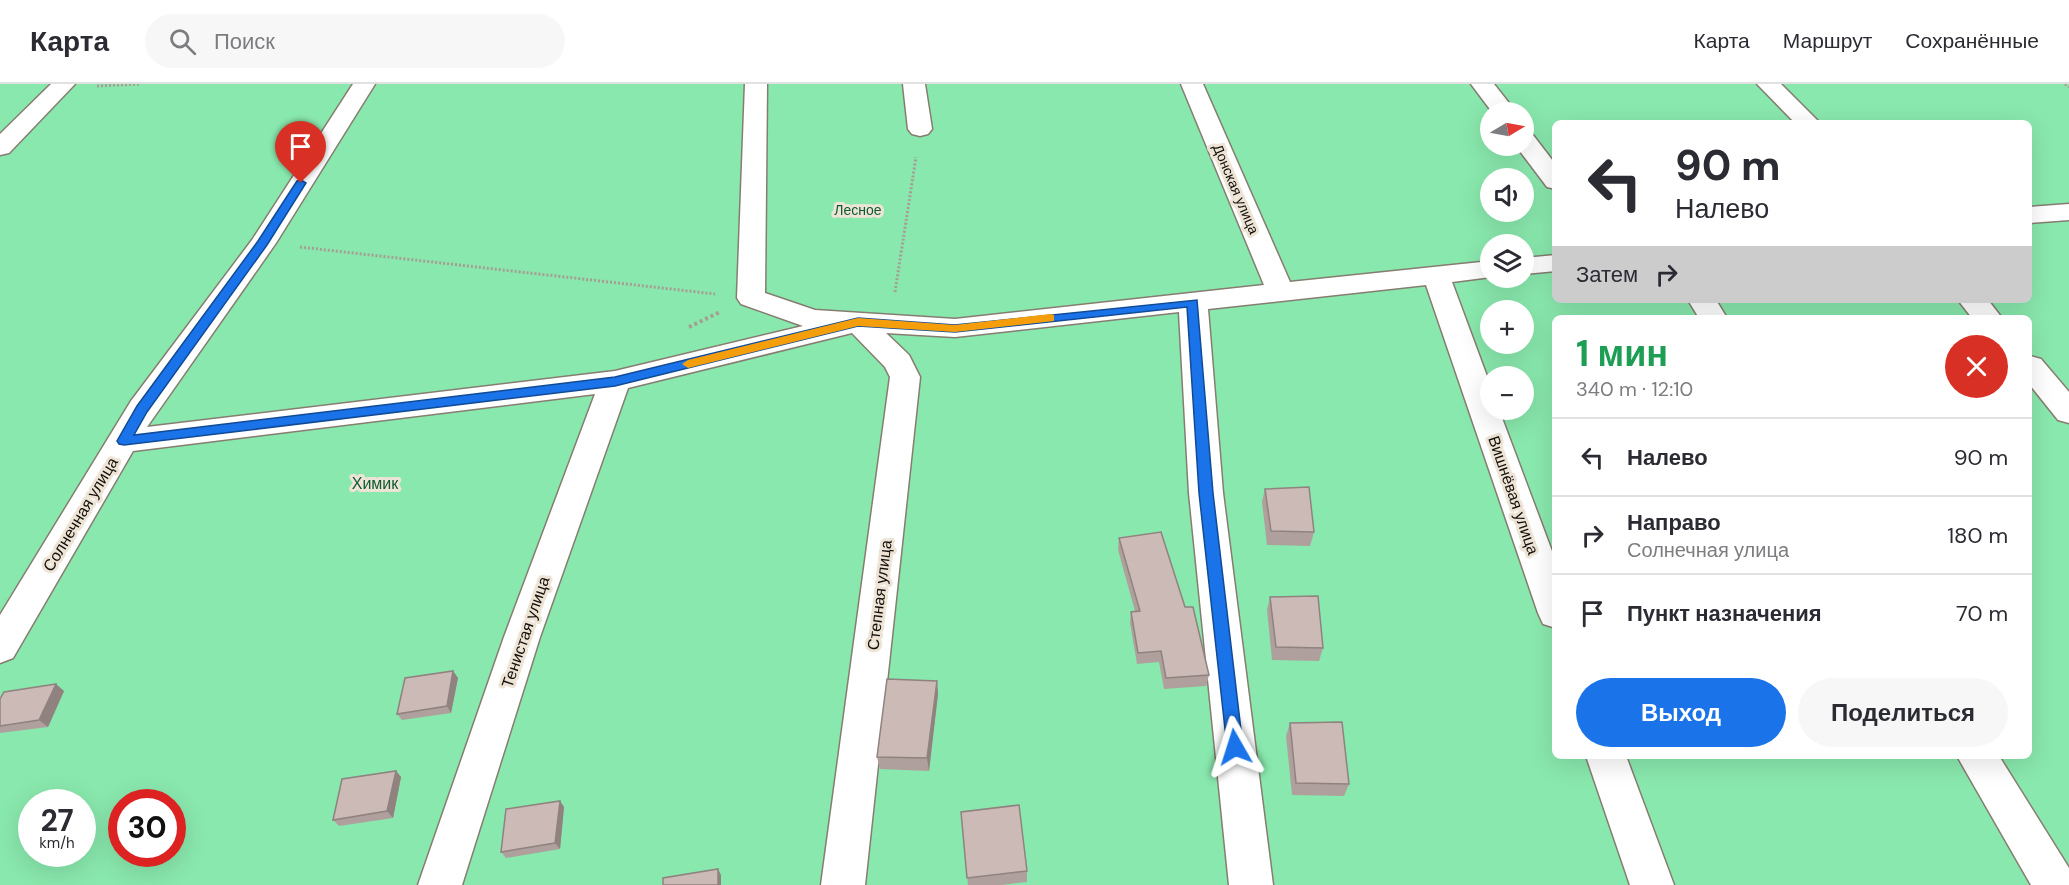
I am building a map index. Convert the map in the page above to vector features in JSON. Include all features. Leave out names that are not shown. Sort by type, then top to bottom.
[{"type":"street","points":[[0,148],[63,84]]},
{"type":"street","name":"Солнечная улица","points":[[0,647],[142,409],[263,243],[364,84]]},
{"type":"street","points":[[756,84],[751,298],[813,319],[955,328],[1480,270]]},
{"type":"street","points":[[914,84],[920,129]]},
{"type":"street","name":"Донская улица","points":[[1192,84],[1281,293]]},
{"type":"street","points":[[1482,84],[1496,102]]},
{"type":"street","points":[[1768,84],[1805,120]]},
{"type":"street","points":[[1534,153],[1552,177]]},
{"type":"street","points":[[2032,215],[2069,212]]},
{"type":"street","points":[[1534,265],[1552,263]]},
{"type":"street","name":"Вишнёвая улица","points":[[1436,275],[1552,602]]},
{"type":"street","points":[[1193,303],[1206,493],[1251,885]]},
{"type":"street","points":[[1975,303],[1985,315]]},
{"type":"street","points":[[124,441],[615,381],[874,323]]},
{"type":"street","name":"Степная улица","points":[[843,885],[905,377],[874,323]]},
{"type":"street","points":[[2032,368],[2069,412]]},
{"type":"street","name":"Тенистая улица","points":[[440,885],[522,637],[615,381]]},
{"type":"street","points":[[1607,759],[1652,885]]},
{"type":"street","points":[[1979,759],[2055,885]]},
{"type":"path","points":[[98,84],[103,86]]},
{"type":"path","points":[[2065,84],[2069,87]]},
{"type":"path","points":[[874,323],[920,129]]},
{"type":"path","points":[[263,243],[751,298]]},
{"type":"green space","name":"Химик","points":[[0,84],[2069,84],[2069,885],[0,885]]},
{"type":"building","points":[[1309,487],[1314,532],[1271,531],[1265,489]]},
{"type":"building","points":[[1161,532],[1185,607],[1193,607],[1209,675],[1166,678],[1161,651],[1138,653],[1131,612],[1140,611],[1119,538]]},
{"type":"building","points":[[1318,596],[1323,648],[1276,647],[1270,597]]},
{"type":"building","points":[[453,671],[447,706],[397,714],[405,678]]},
{"type":"building","points":[[887,679],[937,681],[927,758],[877,757]]},
{"type":"building","points":[[56,684],[39,720],[0,726],[0,699],[4,692]]},
{"type":"building","points":[[1342,722],[1349,784],[1296,783],[1290,723]]},
{"type":"building","points":[[396,771],[387,811],[333,820],[342,779]]},
{"type":"building","points":[[560,801],[555,843],[501,852],[506,809]]},
{"type":"building","points":[[1019,805],[1027,871],[967,878],[961,812]]},
{"type":"building","points":[[718,869],[718,885],[663,885],[663,878]]},
{"type":"slow traffic","points":[[688,364],[858,322],[955,328],[1050,318]]},
{"type":"route","points":[[301,183],[263,243],[142,409],[124,441],[615,381],[858,322],[955,328],[1193,303],[1206,493],[1235,747]]},
{"type":"park label","name":"Лесное","points":[[858,210]]}]
